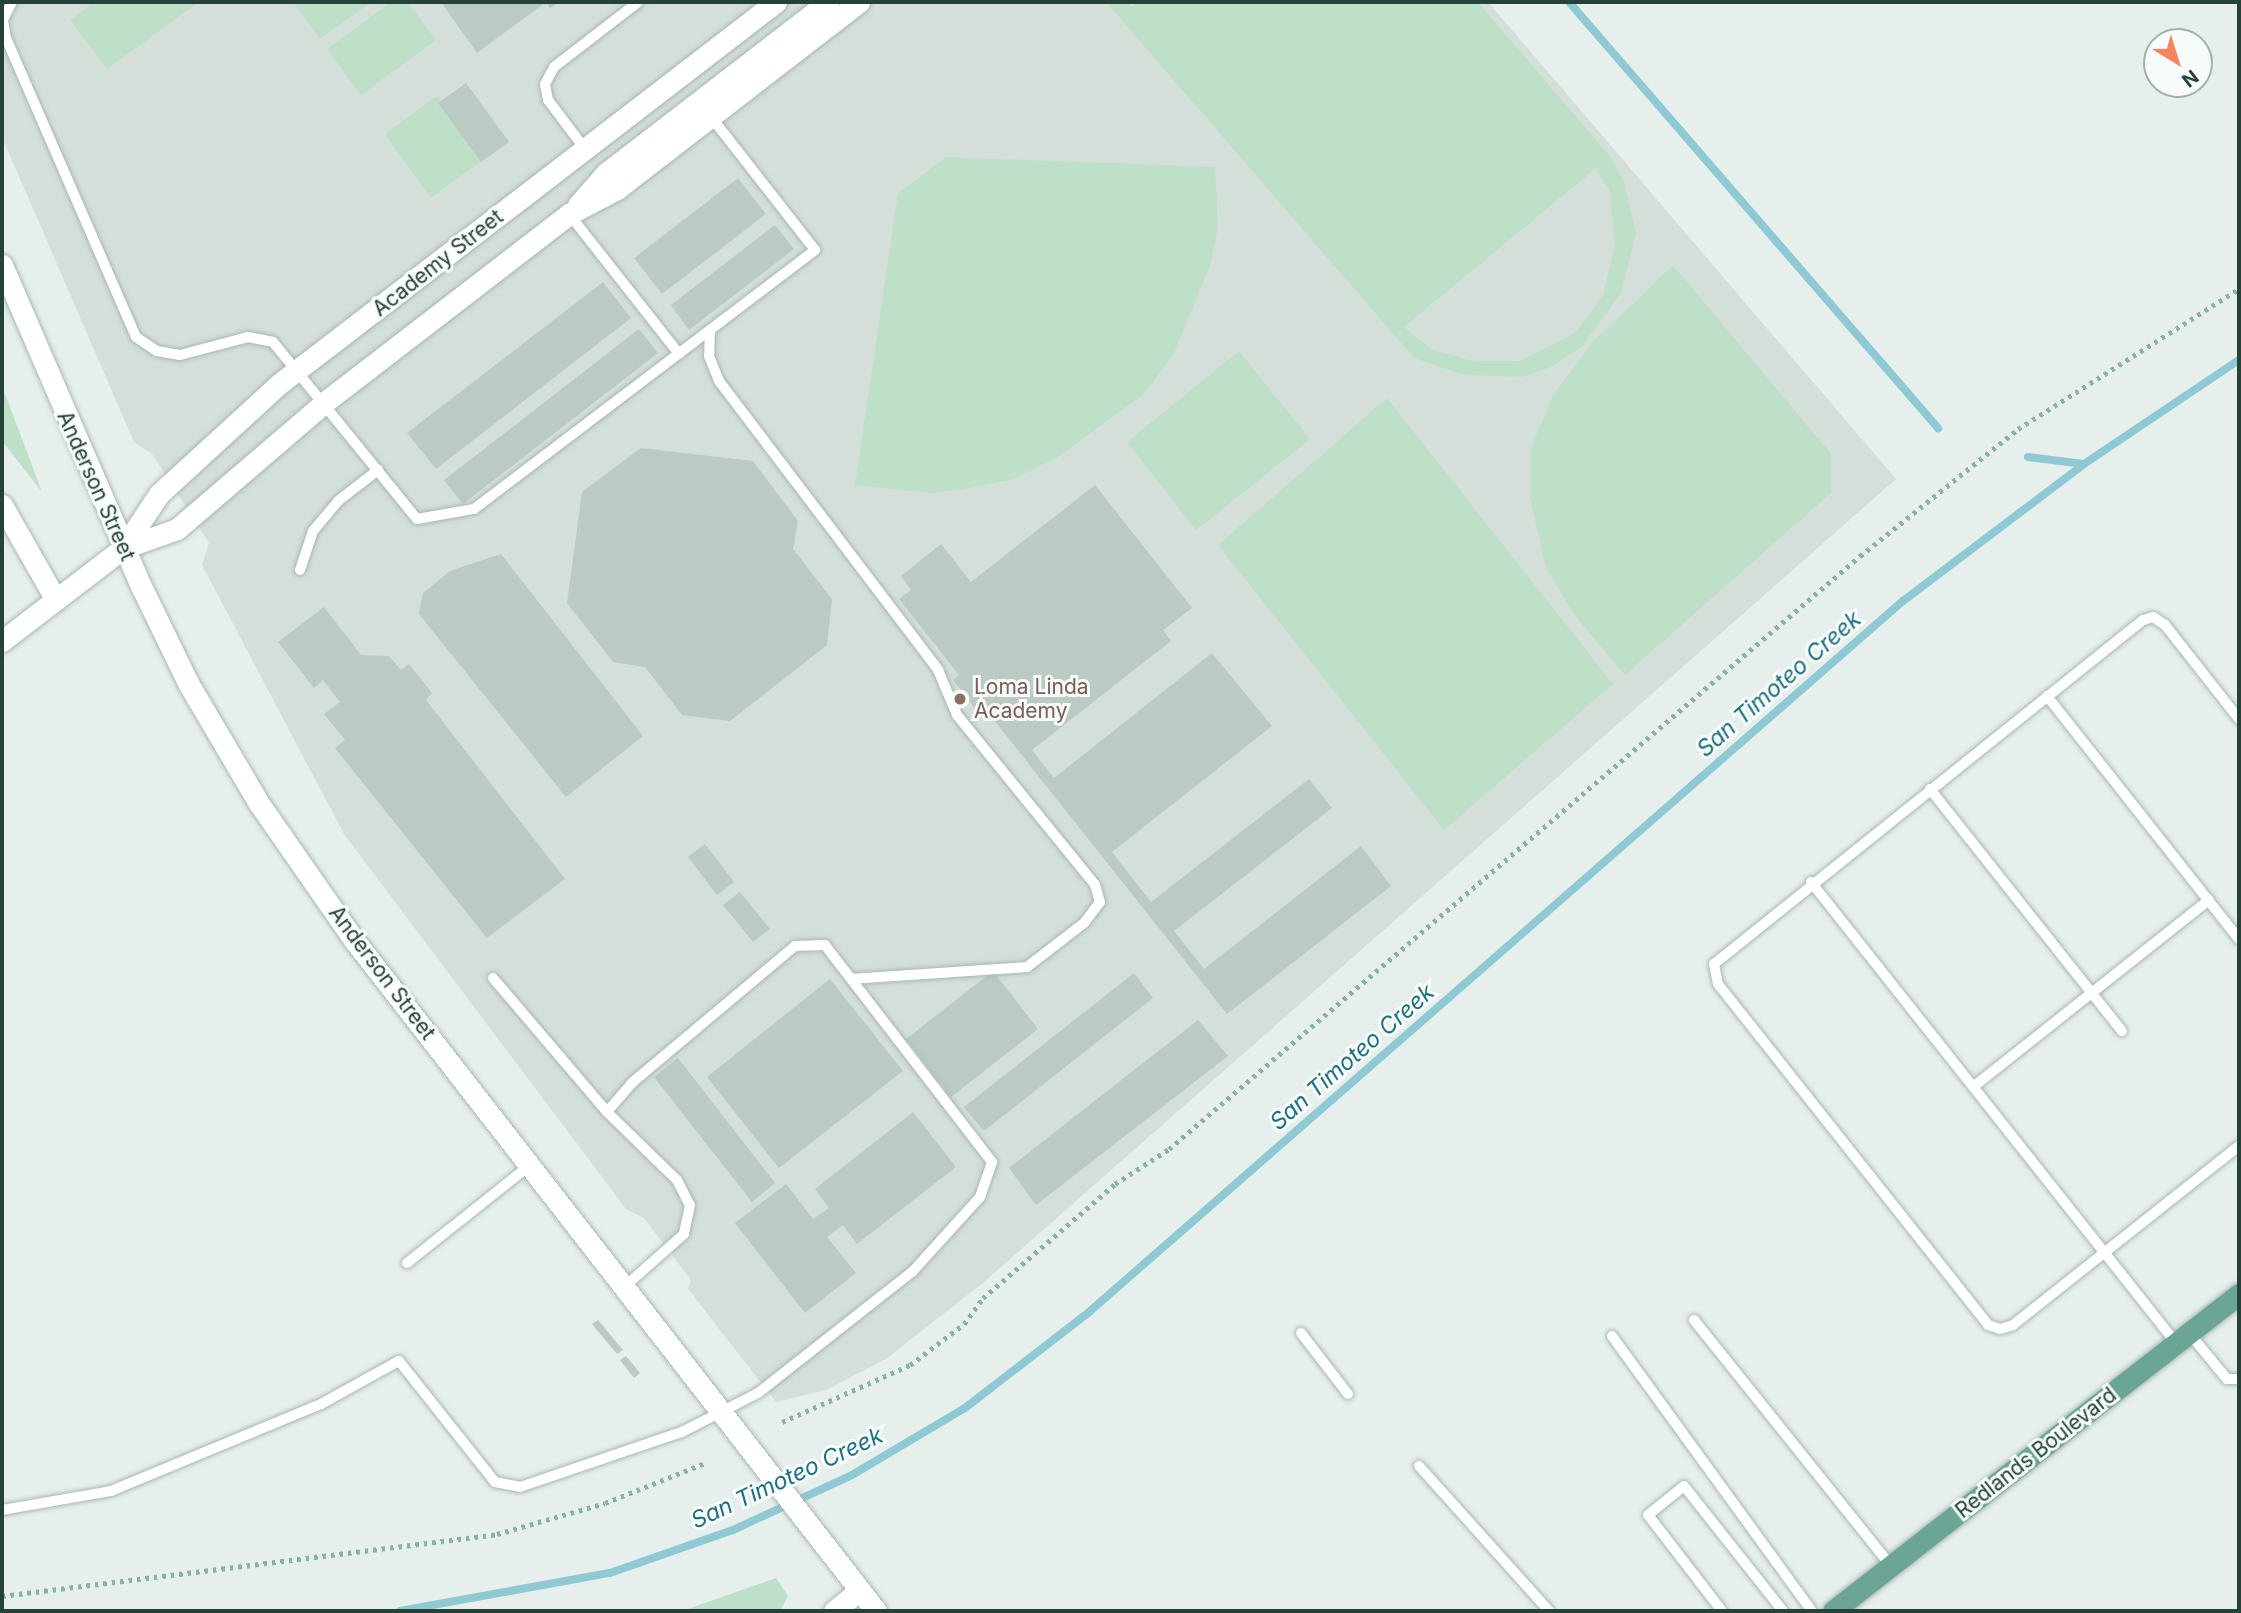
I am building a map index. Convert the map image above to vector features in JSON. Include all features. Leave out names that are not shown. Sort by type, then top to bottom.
[{"type":"main road","name":"Redlands Boulevard","points":[[1833,1611],[2239,1294]]},
{"type":"street","name":"Academy Street","points":[[569,214],[606,173],[828,2]]},
{"type":"street","name":"Academy Street","points":[[2,641],[123,548],[177,529],[325,402],[569,214],[617,189],[859,2]]},
{"type":"street","name":"Academy Street","points":[[123,548],[159,494],[299,371],[767,4]]},
{"type":"street","name":"Anderson Street","points":[[2,265],[123,548],[188,683],[258,802],[354,940],[876,1611]]},
{"type":"street","points":[[2,505],[56,600]]},
{"type":"street","points":[[834,1611],[860,1590]]},
{"type":"lane","points":[[12,2],[3,20],[6,38],[136,337],[157,351],[180,355],[247,337],[264,338],[299,371],[417,519],[474,509],[815,250],[711,117]]},
{"type":"lane","points":[[585,149],[548,100],[545,84],[554,67],[638,2]]},
{"type":"lane","points":[[569,214],[679,354]]},
{"type":"lane","points":[[710,330],[709,356],[719,381],[938,670],[957,715],[1096,885],[1100,902],[1084,923],[1027,967],[851,979]]},
{"type":"lane","points":[[300,569],[313,531],[338,501],[378,470]]},
{"type":"lane","points":[[2239,719],[2165,625],[2153,617],[2143,620],[1811,882],[1714,964],[1718,984],[1987,1325],[2000,1329],[2012,1325],[2239,1146]]},
{"type":"lane","points":[[2047,696],[2239,939]]},
{"type":"lane","points":[[1930,789],[2122,1031]]},
{"type":"lane","points":[[1811,882],[2104,1253],[2183,1338],[2227,1379],[2239,1379]]},
{"type":"lane","points":[[1973,1087],[2208,900]]},
{"type":"lane","points":[[2,1510],[111,1491],[321,1404],[399,1361],[495,1482],[520,1487],[682,1432],[722,1412],[804,1360],[913,1271],[980,1197],[992,1162],[825,945],[795,946],[632,1083],[607,1112]]},
{"type":"lane","points":[[493,978],[607,1112],[677,1180],[690,1205],[684,1234],[624,1287]]},
{"type":"lane","points":[[407,1263],[529,1166]]},
{"type":"lane","points":[[1694,1320],[1891,1566]]},
{"type":"lane","points":[[1301,1333],[1348,1394]]},
{"type":"lane","points":[[1612,1336],[1812,1611]]},
{"type":"lane","points":[[1419,1466],[1549,1611]]},
{"type":"lane","points":[[1722,1611],[1648,1515],[1684,1486],[1783,1611]]},
{"type":"path","points":[[782,1422],[910,1365],[964,1324],[983,1298],[1095,1201],[1169,1149],[1871,548],[2018,429],[2239,289]]},
{"type":"path","points":[[2,1596],[497,1534],[583,1510],[705,1463]]},
{"type":"shaded area","name":"Loma Linda Academy","points":[[2,2],[1488,2],[1896,479],[984,1282],[886,1359],[826,1390],[776,1402],[688,1289],[691,1280],[644,1218],[626,1209],[344,834],[202,565],[209,543],[152,454],[134,442],[2,137]]},
{"type":"green space","points":[[94,2],[199,2],[107,69],[70,20]]},
{"type":"green space","points":[[293,2],[371,2],[320,39]]},
{"type":"green space","points":[[391,2],[408,2],[436,40],[361,95],[327,49]]},
{"type":"green space","points":[[1106,2],[1128,2],[1131,7],[1138,2],[1478,2],[1610,156],[1624,181],[1636,234],[1621,293],[1583,346],[1551,367],[1523,377],[1463,375],[1414,358]],"holes":[[[1596,168],[1609,189],[1615,245],[1603,295],[1575,333],[1519,361],[1474,361],[1432,350],[1404,327]]]},
{"type":"green space","points":[[437,96],[484,159],[431,198],[385,134]]},
{"type":"green space","points":[[946,157],[1215,167],[1218,227],[1210,266],[1173,355],[1144,394],[1055,459],[1014,479],[970,488],[930,493],[855,485],[898,193]]},
{"type":"green space","points":[[1673,265],[1831,454],[1831,493],[1625,675],[1575,616],[1546,568],[1530,498],[1530,450],[1553,395],[1592,343]]},
{"type":"green space","points":[[1239,351],[1310,439],[1196,530],[1127,442]]},
{"type":"green space","points":[[2,386],[42,492],[2,441]]},
{"type":"green space","points":[[1387,398],[1613,684],[1444,830],[1218,545]]},
{"type":"green space","points":[[776,1578],[788,1596],[780,1611],[682,1611]]},
{"type":"building","points":[[441,2],[546,2],[477,53]]},
{"type":"building","points":[[546,2],[560,2],[550,8]]},
{"type":"building","points":[[466,83],[509,142],[481,162],[438,103]]},
{"type":"building","points":[[738,178],[766,214],[662,294],[634,258]]},
{"type":"building","points":[[775,225],[794,249],[689,330],[671,305]]},
{"type":"building","points":[[603,282],[631,318],[436,469],[407,433]]},
{"type":"building","points":[[639,329],[658,353],[463,504],[444,480]]},
{"type":"building","points":[[641,448],[753,461],[798,521],[793,549],[832,599],[827,645],[730,721],[682,715],[645,667],[613,662],[567,603],[582,492]]},
{"type":"building","points":[[1095,485],[1192,608],[1163,630],[1171,641],[1032,750],[1054,778],[1212,653],[1272,726],[1112,852],[1151,902],[1309,779],[1332,808],[1174,931],[1204,969],[1361,846],[1391,886],[1227,1014],[986,710],[980,715],[953,680],[959,675],[899,599],[911,590],[901,576],[941,544],[971,582]]},
{"type":"building","points":[[501,554],[643,736],[566,797],[419,614],[423,593],[450,571]]},
{"type":"building","points":[[324,607],[361,655],[389,656],[401,670],[409,664],[432,693],[426,700],[565,879],[487,938],[335,748],[345,740],[324,714],[340,702],[323,680],[314,688],[278,642]]},
{"type":"building","points":[[705,844],[734,882],[717,895],[688,857]]},
{"type":"building","points":[[740,892],[770,929],[753,942],[723,905]]},
{"type":"building","points":[[993,971],[1038,1029],[951,1097],[906,1039]]},
{"type":"building","points":[[1134,973],[1153,998],[984,1131],[964,1107]]},
{"type":"building","points":[[830,979],[903,1071],[779,1168],[707,1077]]},
{"type":"building","points":[[1198,1020],[1228,1056],[1036,1205],[1009,1168]]},
{"type":"building","points":[[678,1058],[775,1183],[752,1202],[654,1077]]},
{"type":"building","points":[[913,1112],[956,1167],[857,1244],[843,1225],[827,1237],[856,1273],[805,1313],[735,1223],[786,1184],[813,1219],[829,1208],[815,1189]]},
{"type":"building","points":[[598,1320],[623,1350],[617,1354],[592,1324]]},
{"type":"building","points":[[626,1356],[640,1373],[634,1378],[620,1360]]},
{"type":"waterway","points":[[1569,2],[1938,428]]},
{"type":"waterway","name":"San Timoteo Creek","points":[[400,1611],[610,1573],[733,1530],[852,1475],[965,1408],[1089,1312],[1903,601],[2084,464],[2239,360]]},
{"type":"waterway","points":[[2028,457],[2084,464]]},
{"type":"place","name":"Loma Linda Academy","points":[[960,699]]}]
